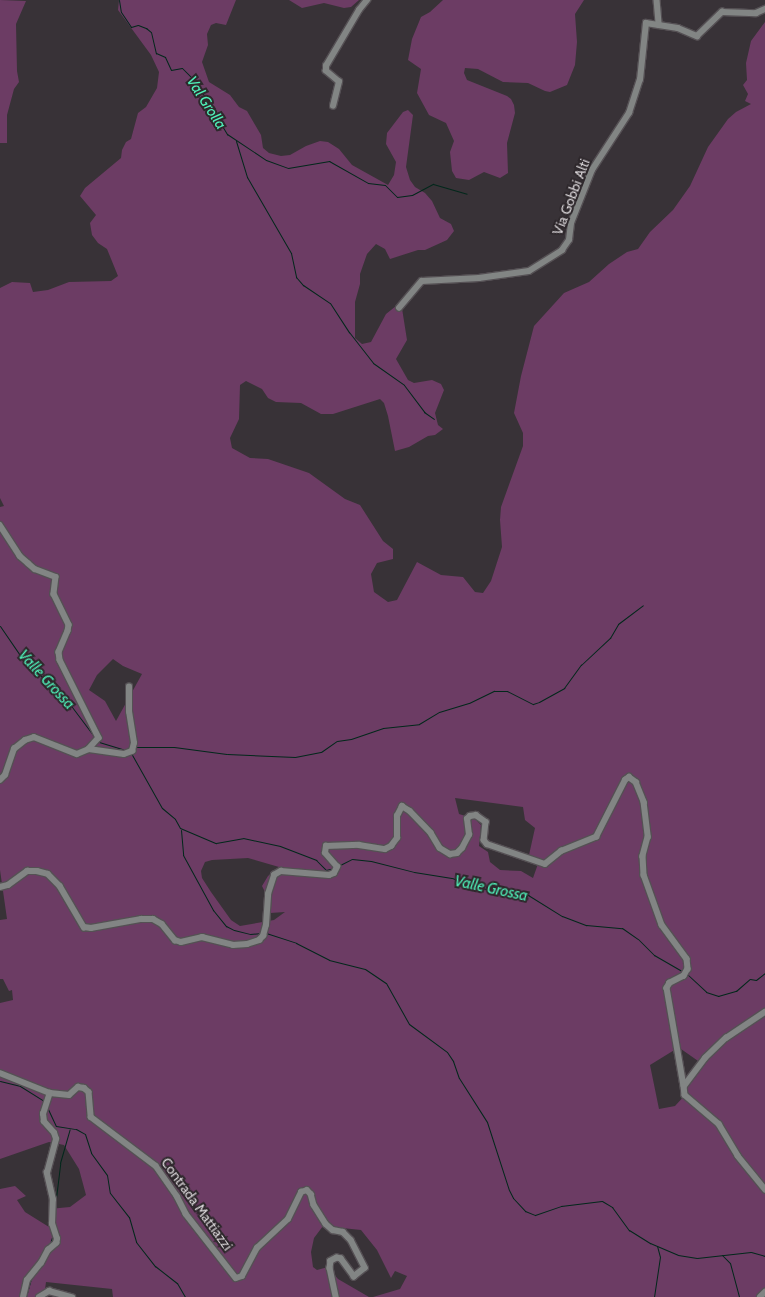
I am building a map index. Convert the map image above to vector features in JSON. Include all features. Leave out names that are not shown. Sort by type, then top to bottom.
[{"type":"street","points":[[333,106],[339,82],[326,71],[326,66],[359,10],[367,0]]},
{"type":"street","points":[[657,0],[659,25],[678,28],[697,36],[722,12],[756,13],[765,9]]},
{"type":"street","name":"Via Gobbi Alti","points":[[399,308],[422,281],[479,278],[529,271],[562,250],[569,240],[571,223],[592,170],[630,112],[640,80],[645,25],[649,23],[659,25]]},
{"type":"street","points":[[0,525],[20,556],[35,569],[56,577],[54,594],[69,625],[59,652],[60,660],[99,738],[89,749],[76,754],[34,737],[25,740],[14,749],[5,775],[0,780]]},
{"type":"street","points":[[89,749],[124,754],[132,751],[134,743],[129,712],[129,687]]},
{"type":"street","points":[[0,887],[8,885],[27,871],[37,870],[48,874],[55,880],[84,927],[91,928],[140,919],[153,919],[162,924],[175,940],[181,942],[202,937],[233,945],[247,944],[259,940],[263,936],[266,925],[268,894],[274,875],[281,871],[334,873],[338,867],[325,853],[326,846],[359,845],[385,849],[392,846],[397,838],[397,816],[402,806],[410,811],[431,833],[440,848],[450,854],[457,853],[462,848],[469,834],[467,819],[470,816],[476,815],[486,822],[484,840],[487,844],[545,864],[561,851],[596,837],[625,780],[632,778],[636,782],[644,802],[648,837],[643,856],[644,875],[662,925],[687,959],[688,969],[684,976],[670,983],[667,988],[685,1095],[719,1124],[738,1156],[765,1189]]},
{"type":"street","points":[[684,1086],[705,1058],[726,1038],[765,1012]]},
{"type":"street","points":[[0,1073],[50,1093],[43,1114],[44,1122],[54,1133],[56,1139],[47,1173],[53,1200],[52,1224],[57,1239],[56,1244],[48,1250],[41,1264],[27,1280],[23,1297]]},
{"type":"street","name":"Contrada Mattiazzi","points":[[50,1093],[69,1094],[78,1087],[89,1092],[91,1117],[156,1166],[177,1196],[186,1214],[236,1278],[242,1276],[257,1248],[288,1219],[304,1190],[311,1194],[314,1204],[326,1224],[333,1230],[343,1232],[351,1240],[365,1268],[354,1277],[341,1259],[337,1258],[331,1261],[330,1268],[336,1297]]},
{"type":"street","points":[[40,1297],[50,1292],[72,1297]]},
{"type":"street","points":[[760,1297],[765,1292]]},
{"type":"shaded area","points":[[0,0],[26,1],[16,24],[19,82],[14,89],[7,115],[7,143],[0,143]]},
{"type":"shaded area","points":[[119,0],[236,0],[226,25],[216,23],[211,25],[207,34],[208,45],[202,62],[209,82],[230,95],[239,107],[247,111],[261,135],[263,148],[269,153],[281,156],[290,155],[320,141],[328,142],[339,149],[352,165],[388,185],[394,175],[396,162],[386,144],[387,133],[403,112],[408,110],[413,115],[406,167],[410,180],[415,187],[425,193],[432,201],[440,218],[451,224],[454,231],[447,240],[425,250],[418,250],[390,259],[385,249],[376,244],[367,254],[360,274],[360,284],[355,302],[355,338],[362,344],[371,342],[386,314],[401,302],[407,340],[396,359],[408,380],[414,383],[432,380],[441,384],[444,390],[435,413],[438,425],[443,429],[435,435],[428,436],[409,447],[395,451],[388,416],[384,403],[380,399],[333,414],[321,414],[301,403],[276,402],[268,398],[262,389],[246,381],[240,385],[239,419],[230,438],[232,448],[250,458],[268,459],[309,473],[345,499],[360,505],[383,541],[393,549],[393,559],[377,563],[371,574],[374,592],[388,602],[397,600],[417,562],[441,575],[463,577],[475,592],[483,593],[491,581],[502,547],[501,507],[523,446],[523,433],[514,413],[534,326],[564,293],[589,282],[609,264],[627,252],[638,249],[650,232],[673,210],[690,186],[708,147],[728,119],[751,104],[745,101],[748,94],[743,85],[747,80],[746,63],[751,41],[765,22],[765,1297],[373,1297],[400,1289],[407,1276],[395,1271],[391,1278],[377,1250],[361,1230],[323,1226],[314,1238],[311,1252],[313,1267],[317,1270],[328,1267],[338,1279],[369,1297],[113,1297],[112,1289],[46,1282],[44,1297],[0,1297],[0,1189],[15,1186],[26,1196],[17,1200],[25,1212],[49,1227],[49,1209],[70,1207],[86,1195],[79,1169],[64,1145],[49,1142],[0,1159],[0,1003],[13,1000],[12,990],[9,991],[3,979],[0,979],[0,920],[7,919],[0,870],[0,507],[4,506],[0,498],[0,288],[12,282],[30,283],[33,292],[48,290],[69,282],[111,281],[118,276],[107,249],[98,243],[92,235],[90,223],[96,215],[80,196],[85,188],[121,158],[126,142],[131,139],[138,113],[146,107],[157,88],[159,72],[151,55],[118,10]],"holes":[[[113,659],[123,666],[142,674],[116,721],[105,701],[89,690],[97,675]],[[455,798],[523,807],[525,820],[535,828],[529,855],[539,861],[533,878],[521,871],[500,870],[490,862],[488,852],[479,846],[481,825],[475,819],[459,814]],[[248,858],[279,867],[268,876],[262,886],[266,894],[266,910],[270,913],[285,912],[274,920],[240,926],[231,920],[202,878],[201,871],[205,862]],[[676,1049],[681,1049],[701,1063],[685,1090],[686,1094],[675,1106],[659,1109],[650,1065]]]},
{"type":"shaded area","points":[[289,0],[359,0],[351,7],[344,8],[324,3],[302,8]]},
{"type":"shaded area","points":[[443,0],[584,0],[575,14],[577,42],[575,65],[567,85],[550,92],[528,83],[503,82],[478,69],[465,68],[464,73],[467,80],[507,96],[514,105],[515,113],[507,143],[508,173],[500,178],[484,172],[469,180],[456,178],[452,171],[450,152],[454,141],[446,123],[429,115],[417,93],[421,69],[408,60],[412,39],[421,17],[430,12]]},
{"type":"waterway","name":"Val Grolla","points":[[119,0],[121,12],[131,27],[138,25],[151,32],[156,53],[165,57],[171,70],[182,68],[196,82],[227,134],[266,160],[288,168],[329,161],[368,183],[385,185],[397,197],[412,195],[433,184],[467,194]]},
{"type":"waterway","points":[[236,141],[247,177],[291,253],[296,277],[303,285],[330,303],[373,363],[404,385],[424,412],[434,419]]},
{"type":"waterway","points":[[137,747],[174,747],[227,754],[295,757],[321,752],[337,741],[351,739],[383,728],[419,724],[439,712],[469,703],[494,691],[507,691],[533,704],[564,688],[581,665],[610,638],[618,624],[643,605]]},
{"type":"waterway","name":"Valle Grossa","points":[[0,626],[24,661],[63,695],[96,739]]},
{"type":"waterway","name":"Valle Grossa","points":[[99,742],[128,751]]},
{"type":"waterway","name":"Valle Grossa","points":[[131,753],[162,808],[175,819],[180,828],[216,843],[243,838],[280,846],[316,860],[326,870],[334,868]]},
{"type":"waterway","points":[[181,830],[183,855],[213,910],[226,926],[234,930],[250,934],[262,933]]},
{"type":"waterway","name":"Valle Grossa","points":[[340,865],[352,859],[371,861],[414,872],[452,878],[480,888],[528,895],[562,916],[586,925],[622,928],[638,939],[654,955],[684,972]]},
{"type":"waterway","points":[[266,933],[296,943],[329,960],[365,969],[386,983],[409,1024],[447,1052],[453,1061],[459,1078],[487,1122],[509,1190],[513,1198],[525,1211],[535,1215],[561,1206],[602,1201],[612,1207],[629,1230],[650,1243],[678,1255],[697,1258],[751,1252],[765,1256]]},
{"type":"waterway","name":"Valle Grossa","points":[[687,974],[706,992],[718,996],[736,991],[750,979],[756,980],[765,973]]},
{"type":"waterway","points":[[0,1081],[20,1086],[44,1101]]},
{"type":"waterway","points":[[47,1107],[56,1126],[76,1129],[85,1134],[91,1153],[107,1175],[110,1193],[129,1217],[136,1242],[155,1266],[177,1283],[185,1297]]},
{"type":"waterway","points":[[56,1198],[60,1163],[70,1129]]},
{"type":"waterway","points":[[50,1244],[53,1234]]},
{"type":"waterway","points":[[654,1297],[660,1257],[657,1246]]},
{"type":"waterway","points":[[722,1255],[730,1263],[739,1297]]},
{"type":"waterway","points":[[26,1296],[31,1279]]}]
